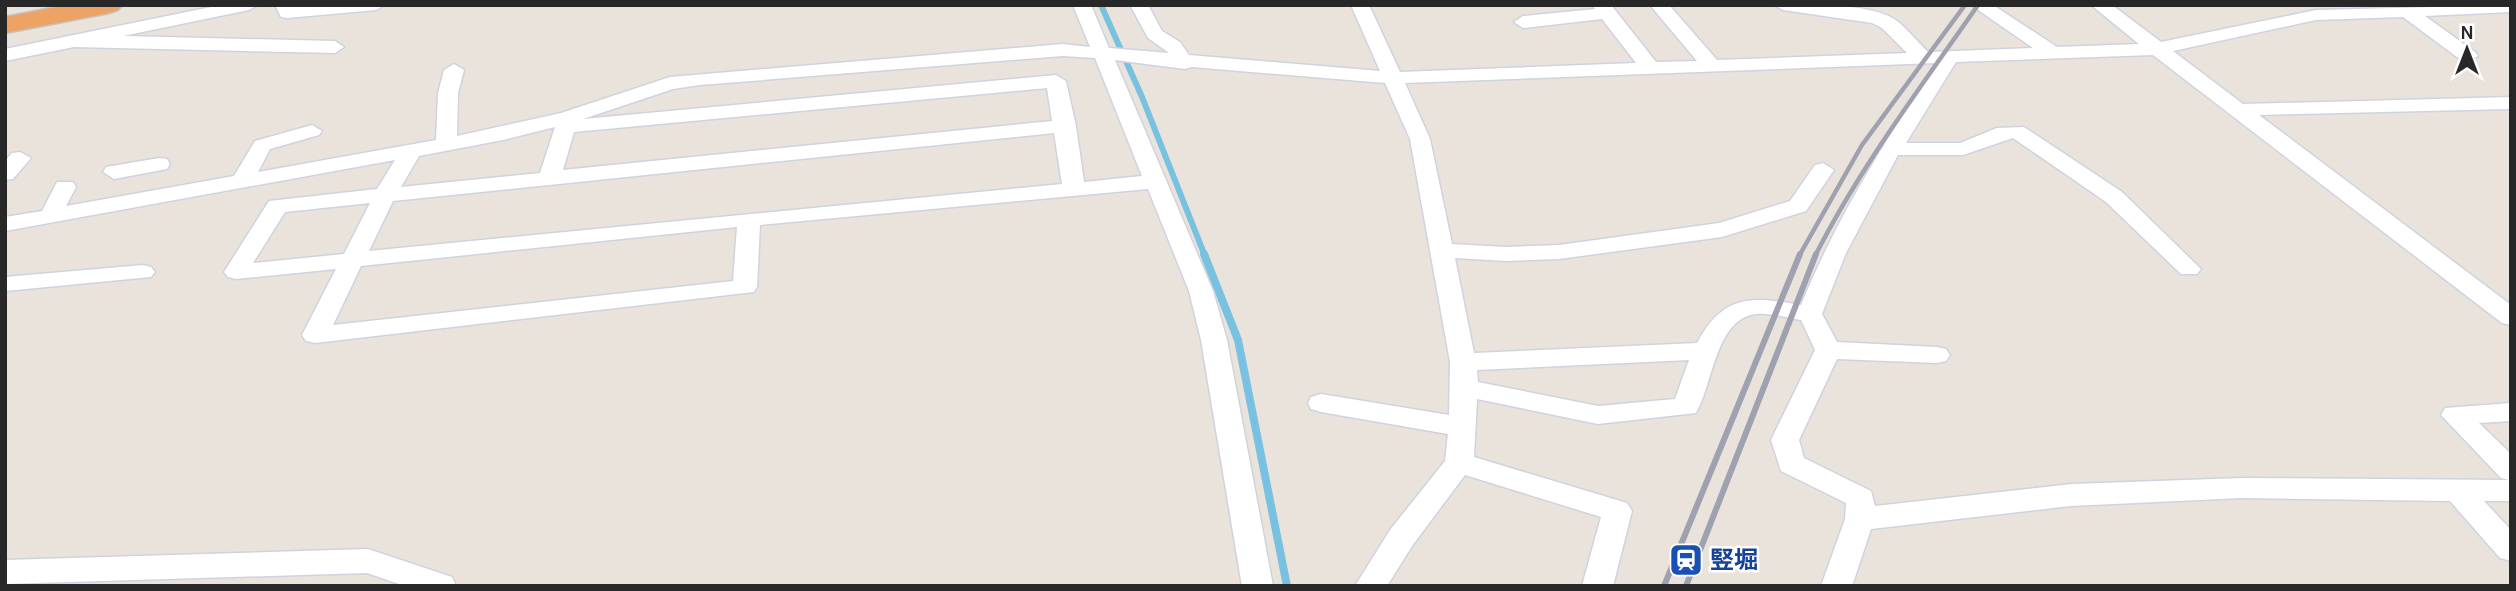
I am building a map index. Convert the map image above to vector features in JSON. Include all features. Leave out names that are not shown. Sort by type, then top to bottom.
[{"type":"highway","points":[[5,12],[44,5]]},
{"type":"highway","points":[[5,24],[109,5]]},
{"type":"street","points":[[5,55],[249,5]]},
{"type":"street","points":[[284,5],[287,13],[376,5]]},
{"type":"street","points":[[1082,5],[1099,52],[1201,291],[1214,340],[1258,586]]},
{"type":"street","points":[[1139,5],[1155,34],[1173,46],[1185,63]]},
{"type":"street","points":[[1360,5],[1420,139],[1463,362],[1465,388],[1459,463],[1401,538],[1370,586]]},
{"type":"street","points":[[1660,5],[1712,66]]},
{"type":"street","points":[[1783,5],[1876,18],[1889,24],[1923,58]]},
{"type":"street","points":[[1980,5],[2053,52]]},
{"type":"street","points":[[2100,5],[2511,317]]},
{"type":"street","points":[[566,122],[670,83],[1063,50],[1185,63],[1392,78],[2155,48],[2316,15],[2511,8]]},
{"type":"street","points":[[1523,22],[1604,9],[1651,69]]},
{"type":"street","points":[[2407,11],[2468,56]]},
{"type":"street","points":[[74,41],[335,47]]},
{"type":"street","points":[[1828,350],[1810,314],[1835,253],[1869,184],[1951,57]]},
{"type":"street","points":[[446,145],[448,93],[454,70]]},
{"type":"street","points":[[5,224],[566,122],[1056,81],[1066,126],[1074,190]]},
{"type":"street","points":[[2235,110],[2507,107]]},
{"type":"street","points":[[550,177],[566,122]]},
{"type":"street","points":[[1066,126],[277,206],[236,272],[749,219],[1154,182]]},
{"type":"street","points":[[242,181],[262,145],[312,131]]},
{"type":"street","points":[[1894,149],[1963,149],[2004,132],[2017,131],[2114,197],[2189,269]]},
{"type":"street","points":[[411,152],[385,195],[315,335],[745,286],[749,219]]},
{"type":"street","points":[[114,172],[148,166],[120,204]]},
{"type":"street","points":[[1440,250],[1506,254],[1559,251],[1722,230],[1798,206],[1823,170]]},
{"type":"street","points":[[50,216],[65,187]]},
{"type":"street","points":[[5,284],[143,272]]},
{"type":"street","points":[[1465,388],[1598,415],[1686,407],[1704,351],[1732,313],[1747,307],[1810,314]]},
{"type":"street","points":[[1828,350],[1937,355]]},
{"type":"street","points":[[1828,350],[1785,440],[1791,464],[1861,498],[1860,519],[1836,586]]},
{"type":"street","points":[[1463,362],[1704,351]]},
{"type":"street","points":[[1321,403],[1462,427]]},
{"type":"street","points":[[2511,412],[2455,415],[2511,471]]},
{"type":"street","points":[[1459,463],[1617,511],[1597,586]]},
{"type":"street","points":[[1860,519],[2071,495],[2242,488],[2511,491]]},
{"type":"street","points":[[2459,492],[2511,550]]},
{"type":"street","points":[[5,572],[368,561],[441,586]]},
{"type":"waterway","points":[[1101,5],[1142,97],[1205,256]]},
{"type":"waterway","points":[[1204,254],[1238,340],[1287,586]]},
{"type":"railway","points":[[1800,255],[1862,145],[1965,5]]},
{"type":"railway","points":[[1816,255],[1871,159],[1978,5]]},
{"type":"railway","points":[[1664,586],[1800,255]]},
{"type":"railway","points":[[1686,586],[1816,255]]},
{"type":"place","name":"竪堀","points":[[1686,560]]}]
